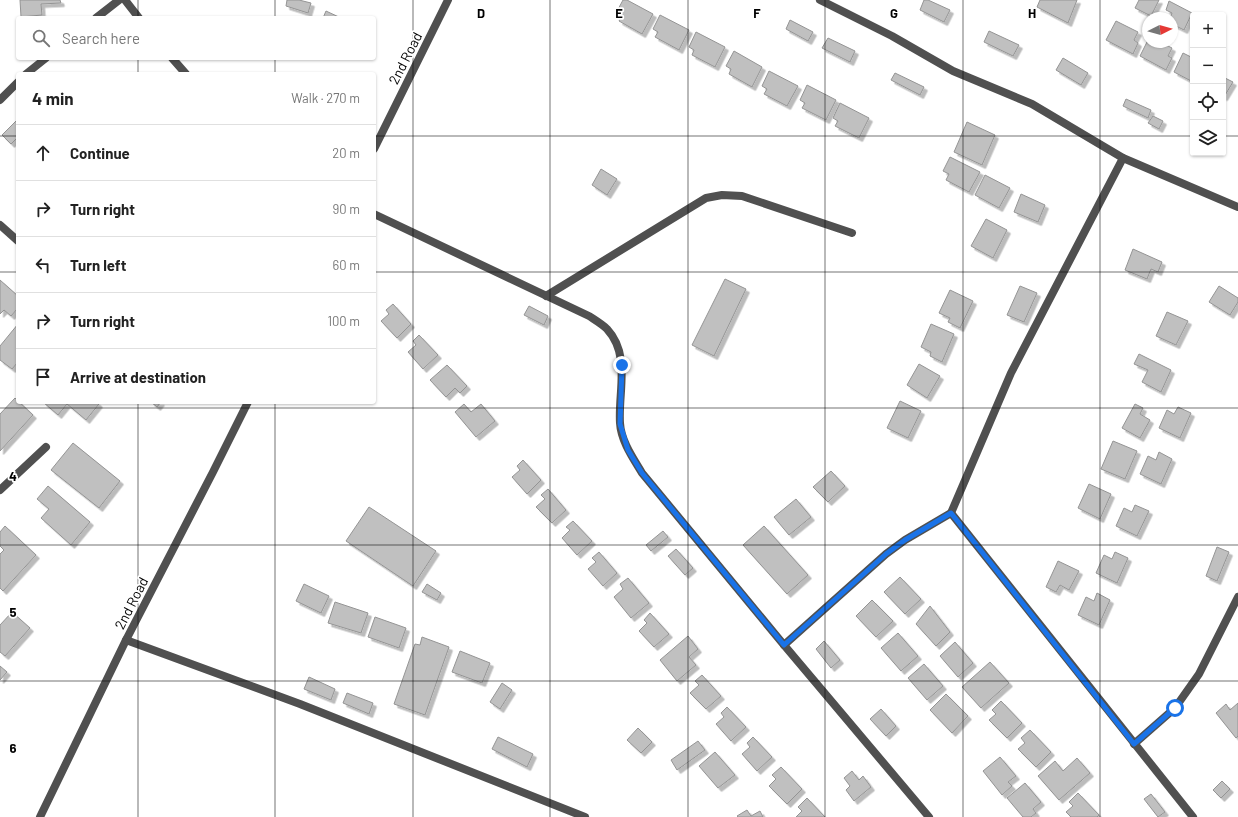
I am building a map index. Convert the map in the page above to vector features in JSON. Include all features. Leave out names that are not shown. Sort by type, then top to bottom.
[{"type":"street","points":[[99,16],[119,0]]},
{"type":"street","points":[[125,0],[137,16]]},
{"type":"street","name":"2nd Road","points":[[376,145],[448,0]]},
{"type":"street","points":[[820,0],[892,36],[953,71],[1032,104],[1123,158],[1238,207]]},
{"type":"street","points":[[28,72],[44,60]]},
{"type":"street","points":[[174,60],[184,72]]},
{"type":"street","points":[[0,100],[16,84]]},
{"type":"street","points":[[784,645],[886,554],[905,540],[951,513],[1011,373],[1123,158]]},
{"type":"street","points":[[546,296],[706,198],[722,195],[742,196],[852,233]]},
{"type":"street","points":[[376,215],[589,316],[606,329],[618,346],[622,365],[620,424],[628,450],[642,473],[928,817]]},
{"type":"street","points":[[0,225],[16,239]]},
{"type":"street","name":"2nd Road","points":[[40,817],[126,640],[247,404]]},
{"type":"street","points":[[0,490],[46,448]]},
{"type":"street","points":[[951,513],[1193,817]]},
{"type":"street","points":[[1134,744],[1175,708],[1199,674],[1238,597]]},
{"type":"street","points":[[126,640],[308,707],[585,817]]},
{"type":"building","points":[[20,0],[60,0],[61,3],[41,4],[42,15],[21,16]]},
{"type":"building","points":[[287,0],[299,0],[311,3],[308,13],[286,6]]},
{"type":"building","points":[[623,0],[627,0],[653,14],[642,34],[619,21],[622,16],[616,13]]},
{"type":"building","points":[[924,0],[928,0],[950,10],[944,22],[920,10]]},
{"type":"building","points":[[1040,0],[1077,0],[1068,23],[1037,7]]},
{"type":"building","points":[[1139,0],[1159,0],[1153,12],[1143,12],[1135,8]]},
{"type":"building","points":[[1169,1],[1190,12],[1190,17],[1184,30],[1178,27],[1178,12],[1170,12],[1166,10]]},
{"type":"building","points":[[326,11],[337,16],[324,16]]},
{"type":"building","points":[[660,15],[689,30],[679,50],[655,37],[658,32],[653,29]]},
{"type":"building","points":[[790,20],[813,32],[808,41],[786,29]]},
{"type":"building","points":[[1116,21],[1138,32],[1134,40],[1138,43],[1133,54],[1106,40]]},
{"type":"building","points":[[989,31],[1019,45],[1013,56],[984,42]]},
{"type":"building","points":[[696,32],[725,47],[715,67],[692,55],[694,50],[689,47]]},
{"type":"building","points":[[828,38],[855,51],[850,62],[822,48]]},
{"type":"building","points":[[1144,48],[1172,48],[1168,56],[1172,58],[1166,70],[1140,56]]},
{"type":"building","points":[[734,51],[762,67],[752,87],[729,74],[731,69],[726,66]]},
{"type":"building","points":[[1183,53],[1190,56],[1190,80],[1174,72]]},
{"type":"building","points":[[1063,58],[1088,73],[1081,85],[1056,70]]},
{"type":"building","points":[[769,71],[798,86],[787,106],[764,94],[767,89],[762,86]]},
{"type":"building","points":[[895,73],[924,87],[920,95],[891,80]]},
{"type":"building","points":[[1226,78],[1233,82],[1226,94]]},
{"type":"building","points":[[807,85],[836,100],[826,120],[802,108],[805,103],[800,100]]},
{"type":"building","points":[[1126,99],[1151,110],[1148,118],[1123,106]]},
{"type":"building","points":[[840,103],[869,118],[859,138],[835,126],[838,121],[833,118]]},
{"type":"building","points":[[1153,116],[1163,121],[1159,129],[1148,123]]},
{"type":"building","points":[[16,121],[16,139],[11,144],[2,135]]},
{"type":"building","points":[[967,122],[995,135],[982,165],[954,152]]},
{"type":"building","points":[[950,157],[980,172],[969,192],[946,180],[949,174],[943,171]]},
{"type":"building","points":[[601,169],[617,179],[607,195],[592,185]]},
{"type":"building","points":[[985,175],[1010,188],[999,208],[975,195]]},
{"type":"building","points":[[1021,194],[1045,205],[1038,222],[1014,212]]},
{"type":"building","points":[[986,219],[1007,230],[993,258],[971,246]]},
{"type":"building","points":[[1133,249],[1162,262],[1158,272],[1151,269],[1147,279],[1125,270]]},
{"type":"building","points":[[725,279],[746,289],[714,356],[692,345]]},
{"type":"building","points":[[0,280],[16,294],[16,310],[11,316],[4,310],[0,314]]},
{"type":"building","points":[[1020,286],[1037,293],[1024,322],[1007,315]]},
{"type":"building","points":[[1219,286],[1238,298],[1238,302],[1230,315],[1209,302]]},
{"type":"building","points":[[950,290],[973,301],[960,328],[948,322],[950,318],[939,313]]},
{"type":"building","points":[[393,304],[411,324],[397,338],[381,321],[389,314],[386,310]]},
{"type":"building","points":[[529,306],[548,316],[544,325],[524,315]]},
{"type":"building","points":[[1167,312],[1188,321],[1176,345],[1156,336]]},
{"type":"building","points":[[931,324],[954,334],[942,362],[930,356],[931,352],[921,347]]},
{"type":"building","points":[[16,326],[16,364],[12,369],[0,360],[0,346]]},
{"type":"building","points":[[419,335],[438,355],[423,369],[408,352],[416,345],[413,341]]},
{"type":"building","points":[[1139,354],[1171,370],[1161,392],[1142,382],[1148,370],[1134,364]]},
{"type":"building","points":[[919,364],[940,376],[927,398],[907,385]]},
{"type":"building","points":[[447,365],[467,386],[460,393],[455,388],[446,397],[430,380]]},
{"type":"building","points":[[15,398],[16,404],[21,404],[33,415],[0,451],[0,414]]},
{"type":"building","points":[[900,401],[921,411],[908,438],[887,428]]},
{"type":"building","points":[[45,404],[67,404],[58,415]]},
{"type":"building","points":[[67,404],[99,404],[86,420]]},
{"type":"building","points":[[464,404],[471,412],[481,404],[495,421],[476,437],[455,412]]},
{"type":"building","points":[[1135,404],[1143,408],[1140,414],[1150,420],[1140,438],[1122,428]]},
{"type":"building","points":[[1178,407],[1191,413],[1180,438],[1159,428],[1167,410],[1174,414]]},
{"type":"building","points":[[1113,441],[1137,451],[1125,479],[1101,469]]},
{"type":"building","points":[[73,443],[120,481],[99,508],[51,470]]},
{"type":"building","points":[[1159,452],[1172,459],[1161,484],[1140,474],[1148,456],[1156,460]]},
{"type":"building","points":[[523,460],[541,480],[527,494],[512,477],[520,470],[517,466]]},
{"type":"building","points":[[831,471],[845,486],[828,502],[813,487]]},
{"type":"building","points":[[1089,484],[1111,494],[1100,519],[1078,508]]},
{"type":"building","points":[[48,486],[90,522],[71,545],[41,518],[49,509],[37,499]]},
{"type":"building","points":[[548,489],[566,510],[552,523],[536,507],[545,499],[541,495]]},
{"type":"building","points":[[796,499],[811,517],[789,535],[774,517]]},
{"type":"building","points":[[1135,505],[1149,511],[1137,536],[1116,526],[1124,508],[1132,512]]},
{"type":"building","points":[[369,507],[436,551],[413,586],[346,541]]},
{"type":"building","points":[[573,521],[592,541],[577,555],[562,538],[570,530],[566,527]]},
{"type":"building","points":[[5,526],[36,555],[3,591],[0,588],[0,554],[4,550],[0,546],[0,532]]},
{"type":"building","points":[[764,526],[808,575],[787,594],[743,545]]},
{"type":"building","points":[[663,531],[668,537],[651,551],[646,545]]},
{"type":"building","points":[[1217,547],[1229,552],[1217,581],[1206,576]]},
{"type":"building","points":[[676,549],[693,568],[685,575],[668,556]]},
{"type":"building","points":[[599,552],[617,573],[603,586],[588,569],[596,562],[592,558]]},
{"type":"building","points":[[1115,552],[1128,558],[1117,583],[1096,573],[1104,555],[1112,559]]},
{"type":"building","points":[[1058,561],[1079,571],[1069,590],[1060,585],[1056,592],[1046,587]]},
{"type":"building","points":[[900,577],[921,599],[905,614],[884,592]]},
{"type":"building","points":[[628,578],[649,603],[631,618],[614,597],[623,589],[620,584]]},
{"type":"building","points":[[304,584],[329,596],[321,613],[296,601]]},
{"type":"building","points":[[427,584],[441,593],[437,600],[422,592]]},
{"type":"building","points":[[1097,593],[1110,600],[1099,625],[1078,615],[1086,597],[1094,601]]},
{"type":"building","points":[[872,600],[893,621],[876,637],[856,616]]},
{"type":"building","points":[[335,602],[368,613],[361,633],[328,623]]},
{"type":"building","points":[[930,606],[950,632],[936,646],[916,624]]},
{"type":"building","points":[[12,612],[30,628],[5,656],[0,652],[0,625]]},
{"type":"building","points":[[650,613],[669,634],[654,647],[639,631],[647,623],[644,620]]},
{"type":"building","points":[[375,617],[406,628],[399,648],[368,637]]},
{"type":"building","points":[[898,633],[918,656],[901,671],[881,648]]},
{"type":"building","points":[[688,636],[698,649],[689,657],[696,665],[677,681],[660,660]]},
{"type":"building","points":[[422,637],[449,647],[425,715],[394,704],[415,644],[420,645]]},
{"type":"building","points":[[824,641],[840,660],[831,668],[816,649]]},
{"type":"building","points":[[955,642],[973,663],[958,677],[940,656]]},
{"type":"building","points":[[460,651],[490,663],[482,683],[452,672]]},
{"type":"building","points":[[990,662],[1009,683],[981,708],[962,687]]},
{"type":"building","points":[[924,664],[943,686],[927,700],[908,678]]},
{"type":"building","points":[[0,666],[7,672],[0,680]]},
{"type":"building","points":[[702,675],[721,696],[706,709],[690,693],[699,685],[695,681]]},
{"type":"building","points":[[309,677],[335,689],[331,700],[304,689]]},
{"type":"building","points":[[502,683],[512,690],[500,709],[490,702]]},
{"type":"building","points":[[347,693],[373,703],[369,714],[343,703]]},
{"type":"building","points":[[946,694],[968,716],[952,733],[930,710]]},
{"type":"building","points":[[1001,701],[1022,723],[1007,738],[989,720],[996,714],[992,710]]},
{"type":"building","points":[[1238,703],[1238,736],[1236,738],[1216,713],[1226,704],[1230,710]]},
{"type":"building","points":[[727,707],[746,727],[731,741],[716,724],[724,717],[721,713]]},
{"type":"building","points":[[881,709],[896,726],[886,736],[870,719]]},
{"type":"building","points":[[638,728],[652,742],[641,753],[627,740]]},
{"type":"building","points":[[1030,730],[1051,752],[1036,767],[1018,749],[1025,743],[1021,738]]},
{"type":"building","points":[[498,737],[533,754],[527,767],[492,749]]},
{"type":"building","points":[[753,737],[772,757],[757,771],[742,754],[750,747],[747,743]]},
{"type":"building","points":[[698,741],[705,750],[677,770],[671,760]]},
{"type":"building","points":[[715,752],[735,775],[718,788],[699,766]]},
{"type":"building","points":[[1000,757],[1016,776],[1008,782],[1012,786],[1002,795],[983,771]]},
{"type":"building","points":[[1077,758],[1090,773],[1059,800],[1038,776],[1055,761],[1063,771]]},
{"type":"building","points":[[781,767],[802,789],[787,804],[769,786],[776,779],[772,775]]},
{"type":"building","points":[[852,771],[859,780],[863,776],[871,787],[854,801],[846,790],[850,786],[844,778]]},
{"type":"building","points":[[1222,781],[1230,789],[1221,798],[1213,790]]},
{"type":"building","points":[[1025,783],[1041,802],[1033,809],[1036,813],[1031,817],[1023,817],[1007,798]]},
{"type":"building","points":[[1078,793],[1099,815],[1097,817],[1071,817],[1066,812],[1073,806],[1069,802]]},
{"type":"building","points":[[1151,794],[1165,812],[1158,817],[1144,799]]},
{"type":"building","points":[[807,798],[825,817],[796,817],[802,811],[798,807]]},
{"type":"building","points":[[747,810],[751,816],[760,811],[763,817],[737,816]]},
{"type":"route","points":[[622,365],[620,424],[628,450],[642,473],[784,645],[886,554],[905,540],[951,513],[1134,744],[1175,708]]}]
